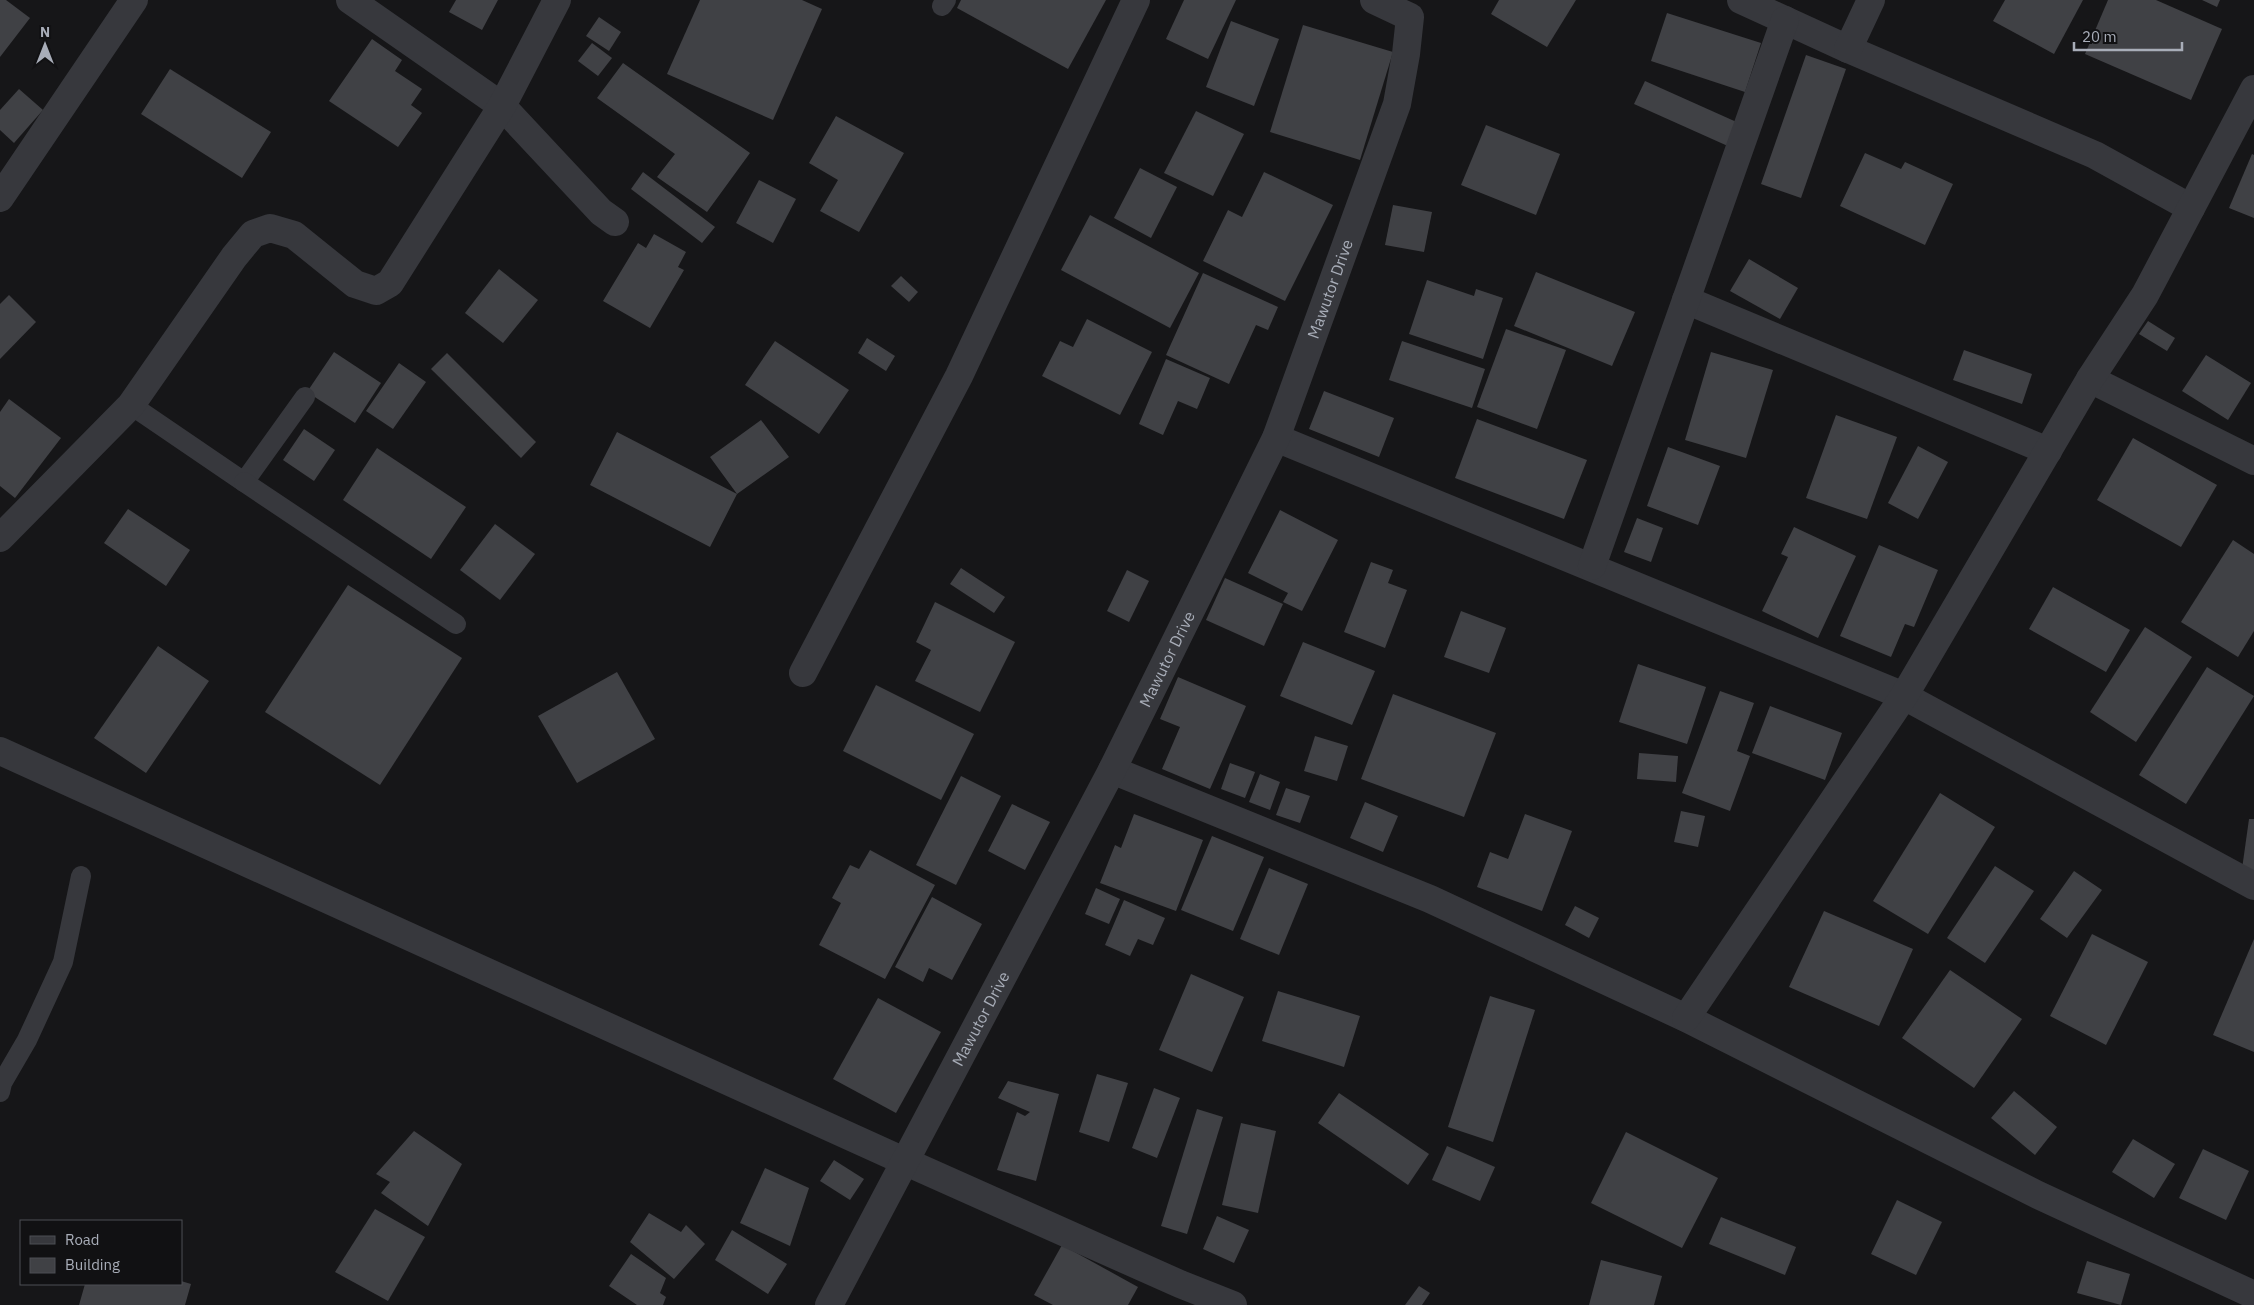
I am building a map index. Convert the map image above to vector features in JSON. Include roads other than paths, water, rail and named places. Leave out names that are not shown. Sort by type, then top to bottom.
[{"type":"street","points":[[0,198],[134,0]]},
{"type":"street","points":[[350,0],[502,106],[601,212],[615,222]]},
{"type":"street","points":[[0,538],[132,405],[225,270],[254,234],[270,228],[294,235],[355,284],[376,291],[390,284],[502,106],[557,0]]},
{"type":"street","points":[[803,674],[959,376],[1136,0]]},
{"type":"street","name":"Mawutor Drive","points":[[829,1305],[1112,770],[1276,438],[1396,104],[1406,54],[1412,9],[1374,0]]},
{"type":"street","points":[[1741,0],[1848,49],[2095,155],[2192,208]]},
{"type":"street","points":[[1848,49],[1871,0]]},
{"type":"street","points":[[1592,566],[1785,20]]},
{"type":"street","points":[[1686,1018],[1904,696],[2090,379],[2145,295],[2254,89]]},
{"type":"street","points":[[1686,300],[2048,451]]},
{"type":"street","points":[[2090,379],[2254,461]]},
{"type":"street","points":[[1276,438],[1592,566],[1904,696],[2254,886]]},
{"type":"street","points":[[0,751],[904,1161],[1176,1295],[1232,1305]]},
{"type":"street","points":[[1112,770],[1430,899],[1686,1018],[2038,1195],[2254,1295]]},
{"type":"lane","points":[[244,482],[305,397]]},
{"type":"lane","points":[[132,405],[456,624]]},
{"type":"lane","points":[[0,1092],[2,1083],[27,1040],[63,962],[81,876]]}]
